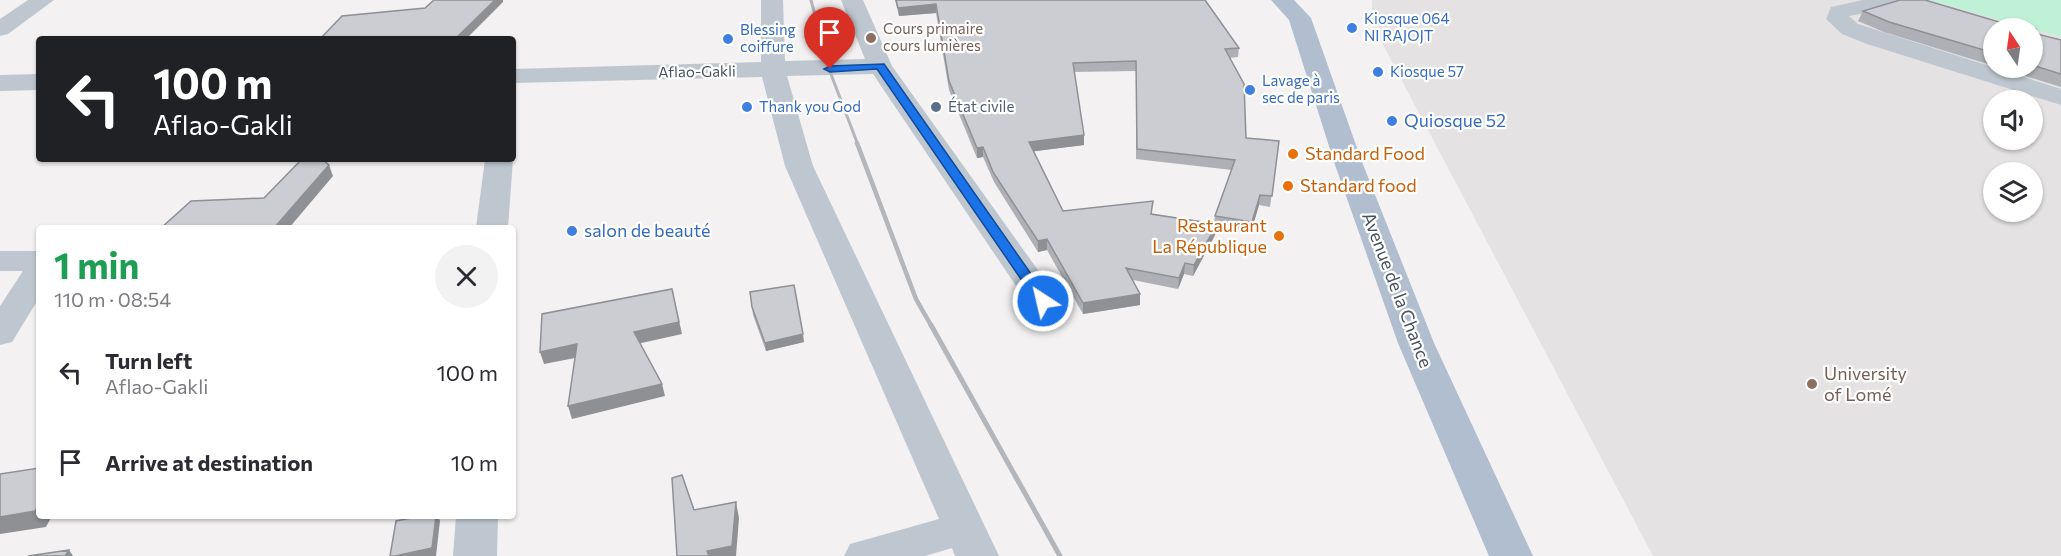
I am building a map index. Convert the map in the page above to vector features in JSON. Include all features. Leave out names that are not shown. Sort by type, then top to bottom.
[{"type":"main road","name":"Avenue de la Chance","points":[[1295,6],[1348,162],[1416,343],[1511,556]]},
{"type":"street","points":[[0,29],[43,0]]},
{"type":"street","points":[[772,0],[773,71],[799,165],[971,542],[866,556]]},
{"type":"street","points":[[852,0],[880,66],[1043,301]]},
{"type":"street","points":[[1900,0],[1844,10],[1839,12],[1837,19],[1850,29],[1875,39],[2061,97]]},
{"type":"street","name":"Aflao-Gakli","points":[[516,76],[773,71],[880,66]]},
{"type":"street","points":[[0,83],[36,82]]},
{"type":"street","points":[[492,225],[499,162]]},
{"type":"street","points":[[0,261],[36,261]]},
{"type":"street","points":[[0,334],[36,276]]},
{"type":"street","points":[[475,556],[477,519]]},
{"type":"shaded area","name":"University of Lomé","points":[[1372,0],[2061,0],[2061,556],[1653,556],[1372,24]]},
{"type":"green space","points":[[1929,0],[2061,0],[2061,37],[2043,32],[2043,18],[1993,18]]},
{"type":"building","points":[[434,0],[495,0],[458,36],[323,36],[342,16],[425,8]]},
{"type":"building","points":[[896,0],[1205,0],[1239,48],[1225,49],[1244,84],[1246,138],[1279,141],[1272,196],[1260,195],[1252,222],[1215,216],[1235,160],[1137,149],[1136,61],[1073,63],[1084,135],[1029,142],[1063,211],[1153,201],[1151,214],[1217,224],[1194,265],[1185,263],[1179,278],[1126,268],[1140,294],[1083,303],[1047,239],[1038,241],[993,172],[983,147],[977,148],[949,81],[936,4],[898,8]]},
{"type":"building","points":[[1900,0],[1925,0],[1986,18],[1983,18],[1983,50],[1889,22],[1863,11]]},
{"type":"building","points":[[2043,36],[2061,40],[2061,74],[2043,68]]},
{"type":"building","points":[[299,162],[326,162],[329,165],[277,225],[164,225],[191,201],[264,198]]},
{"type":"building","points":[[794,285],[803,334],[765,343],[752,307],[750,292]]},
{"type":"building","points":[[672,289],[679,322],[634,332],[662,384],[568,406],[577,344],[540,352],[542,314]]},
{"type":"building","points":[[36,468],[35,511],[0,517],[0,474]]},
{"type":"building","points":[[682,475],[694,510],[736,502],[732,546],[707,551],[709,556],[677,556],[672,478]]},
{"type":"building","points":[[436,519],[432,548],[390,556],[396,521]]},
{"type":"building","points":[[69,550],[65,556],[28,556]]},
{"type":"railway","points":[[811,0],[829,69],[858,145]]},
{"type":"railway","points":[[857,143],[916,299],[932,327]]},
{"type":"railway","points":[[931,325],[1060,556]]},
{"type":"place","name":"Kiosque 064 NI RAJOJT","points":[[1352,28]]},
{"type":"place","name":"Cours primaire cours lumières","points":[[871,38]]},
{"type":"place","name":"Blessing coiffure","points":[[728,39]]},
{"type":"place","name":"Kiosque 57","points":[[1378,72]]},
{"type":"place","name":"Lavage à sec de paris","points":[[1250,90]]},
{"type":"place","name":"Thank you God","points":[[747,107]]},
{"type":"place","name":"État civile","points":[[936,107]]},
{"type":"place","name":"Quiosque 52","points":[[1392,121]]},
{"type":"place","name":"Standard Food","points":[[1293,154]]},
{"type":"place","name":"Standard food","points":[[1288,186]]},
{"type":"place","name":"salon de beauté","points":[[572,231]]},
{"type":"place","name":"Restaurant La République","points":[[1279,236]]},
{"type":"place","name":"University of Lomé","points":[[1812,384]]},
{"type":"route","points":[[830,69],[880,66],[1043,301]]}]
